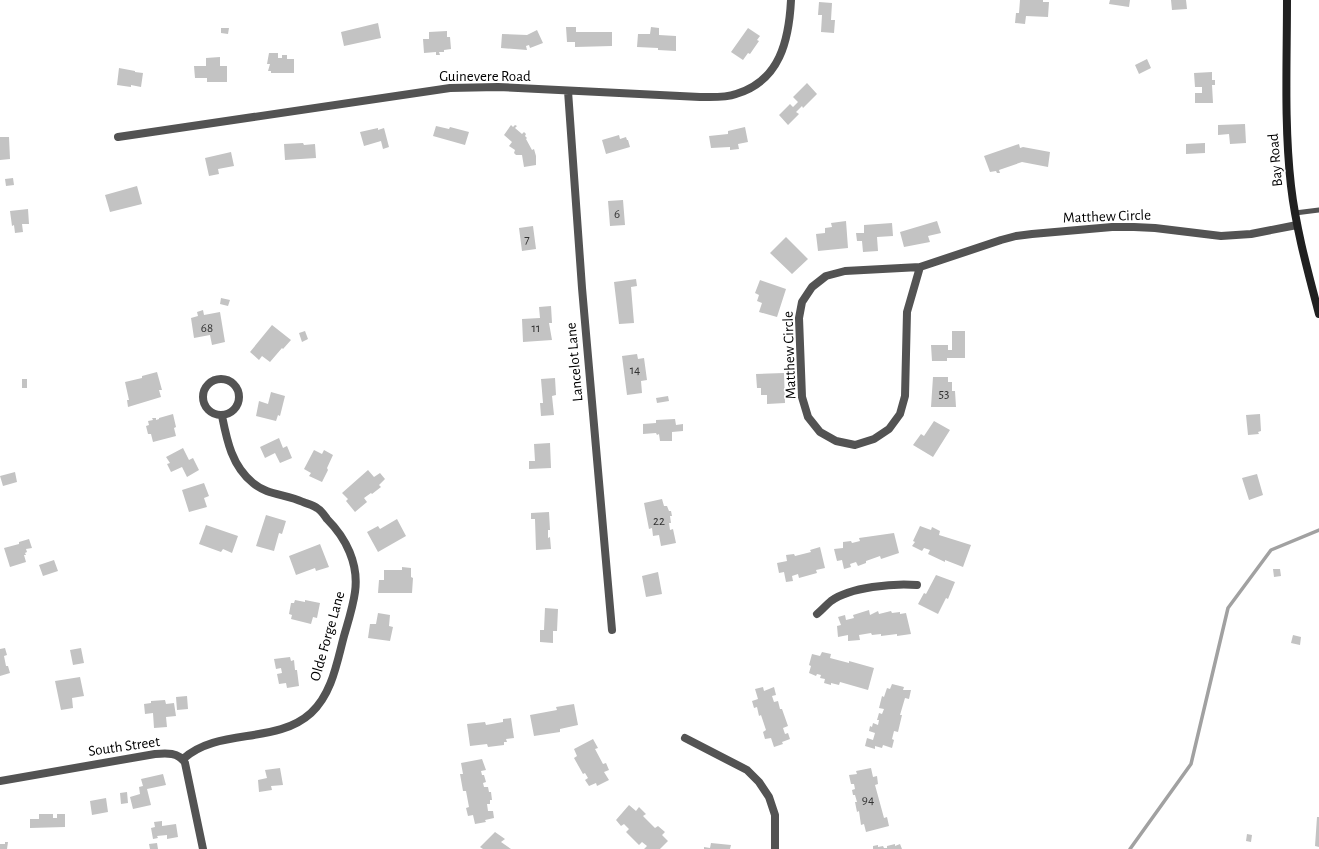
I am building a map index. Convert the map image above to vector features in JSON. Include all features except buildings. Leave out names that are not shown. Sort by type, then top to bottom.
[{"type":"main road","name":"Bay Road","points":[[1287,0],[1287,134],[1290,179],[1297,225],[1319,314]]},
{"type":"street","name":"Guinevere Road","points":[[118,137],[450,88],[498,87],[700,98],[724,97],[744,91],[759,83],[768,75],[781,55],[786,43],[791,0]]},
{"type":"street","name":"Lancelot Lane","points":[[568,91],[582,296],[612,630]]},
{"type":"street","name":"Matthew Circle","points":[[920,267],[907,312],[905,396],[900,414],[890,429],[874,439],[855,444],[836,441],[820,432],[808,417],[802,397],[799,318],[802,302],[812,286],[826,276],[845,271],[920,267],[1001,240],[1032,234],[1112,227],[1134,227],[1221,236],[1251,234],[1297,225]]},
{"type":"street","points":[[217,379],[230,381],[235,386],[239,398],[238,404],[234,410],[229,414],[222,416],[210,413],[203,403],[203,391],[206,385],[217,379]]},
{"type":"street","name":"Olde Forge Lane","points":[[183,759],[196,749],[218,742],[277,731],[299,723],[313,712],[325,695],[334,672],[355,591],[355,571],[349,549],[336,528],[318,508],[295,498],[268,492],[253,483],[235,462],[230,449],[222,416]]},
{"type":"street","points":[[818,614],[832,600],[861,589],[890,585],[917,585]]},
{"type":"street","points":[[685,738],[747,770],[759,782],[769,797],[775,815],[775,849]]},
{"type":"street","name":"South Street","points":[[0,781],[155,754],[171,754],[183,759]]},
{"type":"street","points":[[183,759],[188,772],[203,849]]},
{"type":"lane","points":[[1295,213],[1319,210]]},
{"type":"waterway","points":[[1130,849],[1191,764],[1228,608],[1271,550],[1319,530]]}]
